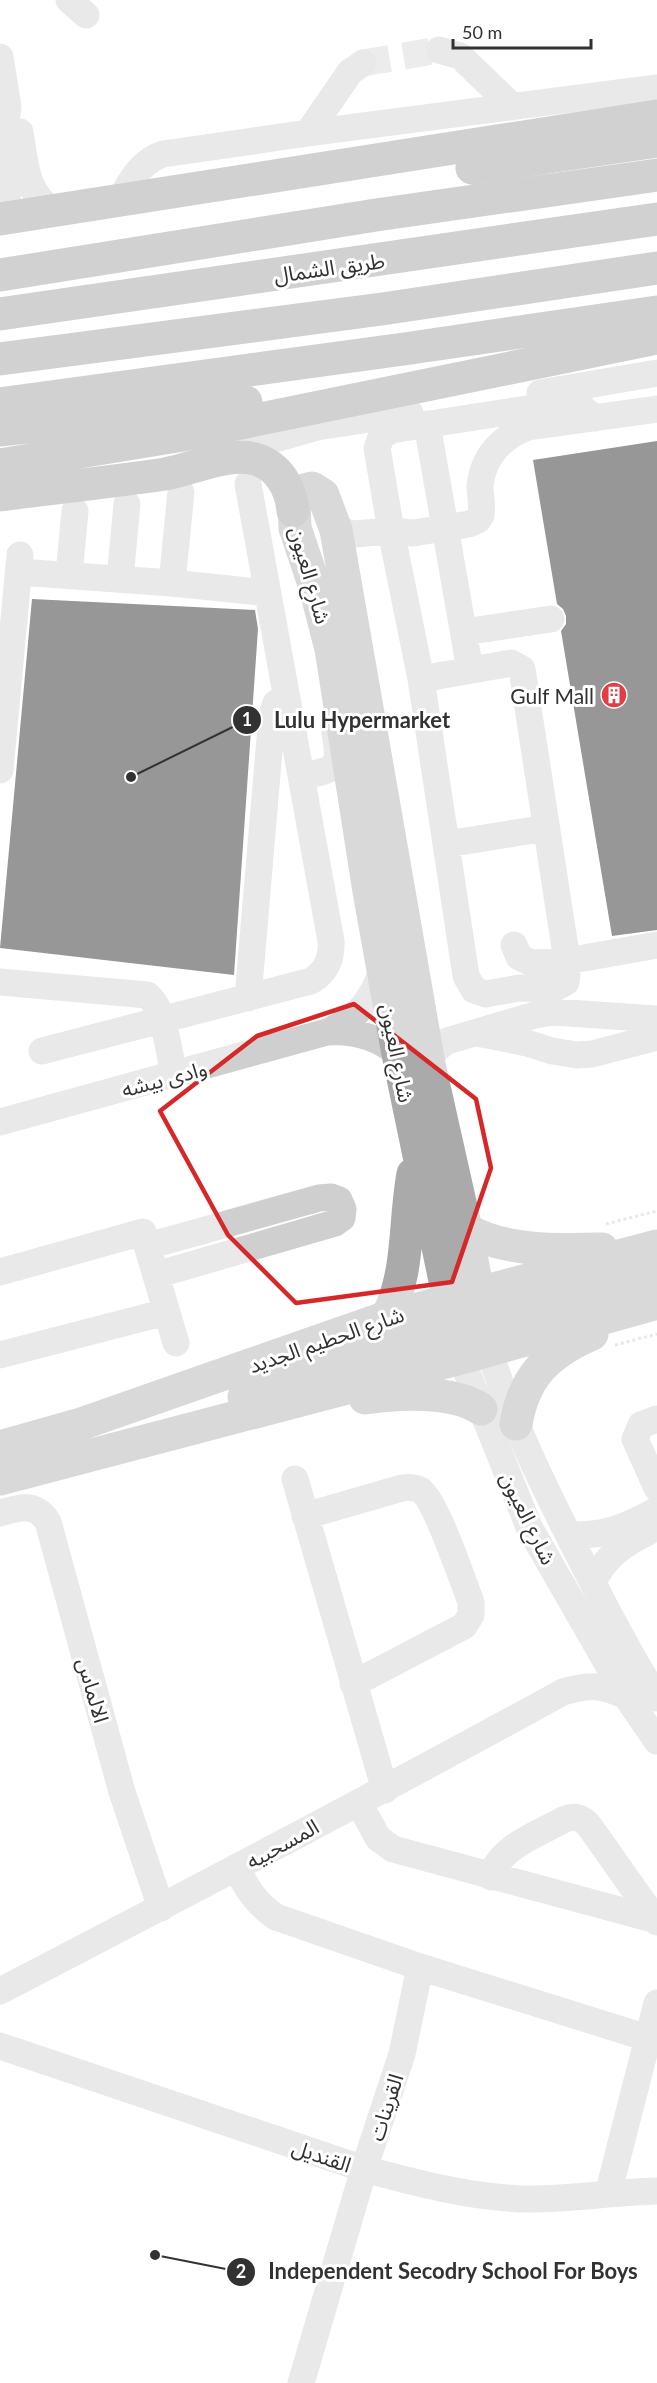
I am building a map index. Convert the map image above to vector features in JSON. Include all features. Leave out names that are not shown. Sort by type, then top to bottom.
[{"type":"highway","points":[[0,219],[657,116]]},
{"type":"highway","points":[[0,240],[657,141]]},
{"type":"highway","points":[[0,274],[376,215],[657,175]]},
{"type":"highway","name":"طريق الشمال","points":[[0,314],[657,219]]},
{"type":"highway","points":[[0,359],[382,309],[657,268]]},
{"type":"highway","points":[[7,421],[61,410],[177,379],[657,312]]},
{"type":"highway","points":[[0,465],[177,436],[657,338]]},
{"type":"highway","points":[[0,385],[58,375],[84,364],[107,346]]},
{"type":"highway","points":[[7,421],[91,421],[482,375]]},
{"type":"highway","points":[[0,495],[165,473],[229,458],[243,457],[256,459],[279,474],[289,491],[293,511]]},
{"type":"main road","name":"شارع العيون","points":[[312,488],[318,490],[326,500],[336,535],[429,1064],[466,1229],[469,1325],[417,1154],[382,970],[326,628],[315,587],[299,544],[293,511],[294,502],[300,491],[312,488]]},
{"type":"main road","points":[[387,1317],[397,1294],[402,1273],[408,1209],[417,1154]]},
{"type":"main road","points":[[466,1229],[488,1240],[512,1245],[655,1255]]},
{"type":"main road","name":"شارع الحطيم الجديد","points":[[0,1479],[298,1400],[469,1325],[655,1255]]},
{"type":"main road","points":[[516,1424],[523,1395],[543,1364],[573,1343],[652,1304]]},
{"type":"main road","name":"شارع الحطيم الجديد","points":[[0,1447],[78,1425],[387,1317],[469,1325],[652,1304]]},
{"type":"main road","points":[[209,1423],[248,1395],[270,1384],[434,1338],[469,1325]]},
{"type":"main road","points":[[298,1400],[331,1402],[407,1395],[455,1398],[481,1409]]},
{"type":"street","points":[[439,50],[460,56],[513,107]]},
{"type":"street","points":[[0,57],[8,107],[20,130],[30,185],[39,200],[54,211]]},
{"type":"street","points":[[332,167],[318,132],[350,72],[363,63]]},
{"type":"street","points":[[120,199],[139,169],[154,157],[318,132],[657,88]]},
{"type":"street","points":[[0,211],[9,188],[3,131],[8,107]]},
{"type":"street","points":[[229,458],[275,439],[317,427],[438,410],[657,374]]},
{"type":"street","points":[[421,679],[510,663],[522,669],[567,961],[566,982],[553,989],[519,988],[486,994],[474,990],[469,985],[463,965],[447,844],[421,679],[399,535],[377,448],[381,436],[391,430],[559,404],[582,408],[595,418]]},
{"type":"street","points":[[336,535],[355,545],[399,535],[469,524],[478,520],[482,509],[480,488],[482,472],[489,456],[506,438],[528,427],[657,409]]},
{"type":"street","points":[[427,424],[470,670]]},
{"type":"street","points":[[42,1051],[311,981],[319,976],[330,960],[332,941],[248,484]]},
{"type":"street","points":[[172,583],[181,492]]},
{"type":"street","points":[[120,579],[127,504]]},
{"type":"street","points":[[69,575],[75,511]]},
{"type":"street","points":[[0,770],[20,562],[69,575],[268,593]]},
{"type":"street","points":[[465,638],[551,624]]},
{"type":"street","points":[[302,783],[329,771],[337,763],[338,751],[330,703],[336,690]]},
{"type":"street","points":[[248,998],[272,720],[276,703],[286,696]]},
{"type":"street","points":[[302,783],[339,788],[348,796],[356,813]]},
{"type":"street","points":[[447,844],[546,828]]},
{"type":"street","points":[[514,945],[515,951],[525,962],[532,963],[567,961],[657,945]]},
{"type":"street","name":"وادى بيشه","points":[[0,1122],[327,1032],[340,1026],[363,1008],[378,984],[382,970]]},
{"type":"street","points":[[0,982],[141,993],[153,999],[162,1019],[174,1075]]},
{"type":"street","points":[[429,1064],[435,1050],[447,1041],[553,1012],[650,1015]]},
{"type":"street","name":"وادى بيشه","points":[[327,1032],[353,1032],[366,1035],[378,1040],[398,1054]]},
{"type":"street","points":[[474,1033],[577,1055],[592,1054],[657,1037]]},
{"type":"street","points":[[513,1041],[534,1062],[549,1070],[560,1072],[657,1047]]},
{"type":"street","points":[[148,1246],[319,1198],[331,1197],[339,1200],[343,1209],[342,1218],[335,1223],[156,1275]]},
{"type":"street","points":[[0,1272],[143,1232],[176,1343]]},
{"type":"street","points":[[0,1355],[166,1312]]},
{"type":"street","name":"شارع العيون","points":[[469,1325],[481,1409],[529,1527],[626,1696],[657,1741]]},
{"type":"street","name":"شارع العيون","points":[[469,1325],[532,1463],[592,1582],[657,1698]]},
{"type":"street","points":[[657,1419],[642,1425],[634,1439],[657,1488]]},
{"type":"street","points":[[295,1479],[385,1790]]},
{"type":"street","points":[[305,1516],[402,1488],[421,1490],[433,1506],[471,1602],[471,1615],[464,1626],[353,1684]]},
{"type":"street","name":"الالماس","points":[[0,1513],[27,1507],[36,1509],[48,1522],[122,1792],[161,1908]]},
{"type":"street","points":[[592,1582],[609,1557],[639,1531],[657,1510]]},
{"type":"street","points":[[568,1534],[639,1531]]},
{"type":"street","name":"المسحبيه","points":[[563,1692],[578,1678],[588,1662],[595,1643]]},
{"type":"street","name":"المسحبيه","points":[[0,1991],[385,1790],[563,1692],[584,1686],[606,1687],[626,1696]]},
{"type":"street","points":[[359,1803],[373,1830],[385,1844],[404,1852],[657,1921]]},
{"type":"street","points":[[491,1876],[498,1861],[512,1849],[563,1820],[578,1817],[590,1827],[657,1921]]},
{"type":"street","points":[[237,1868],[252,1896],[276,1917],[420,1967],[652,2040]]},
{"type":"street","name":"القرينات","points":[[301,2383],[364,2169],[402,2054],[420,1967]]},
{"type":"street","points":[[608,2194],[652,2040],[657,2003]]},
{"type":"street","name":"القنديل","points":[[0,2046],[364,2169],[423,2185],[521,2199],[569,2198],[657,2190]]},
{"type":"highlighted area","points":[[354,1004],[476,1099],[491,1168],[452,1282],[296,1303],[228,1235],[160,1111],[257,1036]]},
{"type":"building","name":"Gulf Mall","points":[[657,441],[657,930],[612,936],[561,631],[566,624],[566,616],[557,604],[533,460]]},
{"type":"building","points":[[32,599],[255,610],[258,629],[234,975],[0,948]]},
{"type":"tunnel","points":[[363,63],[439,50]]},
{"type":"place","name":"Gulf Mall","points":[[614,695]]},
{"type":"place","name":"Lulu Hypermarket","points":[[131,777]]},
{"type":"place","name":"Independent Secodry School For Boys","points":[[155,2255]]}]
